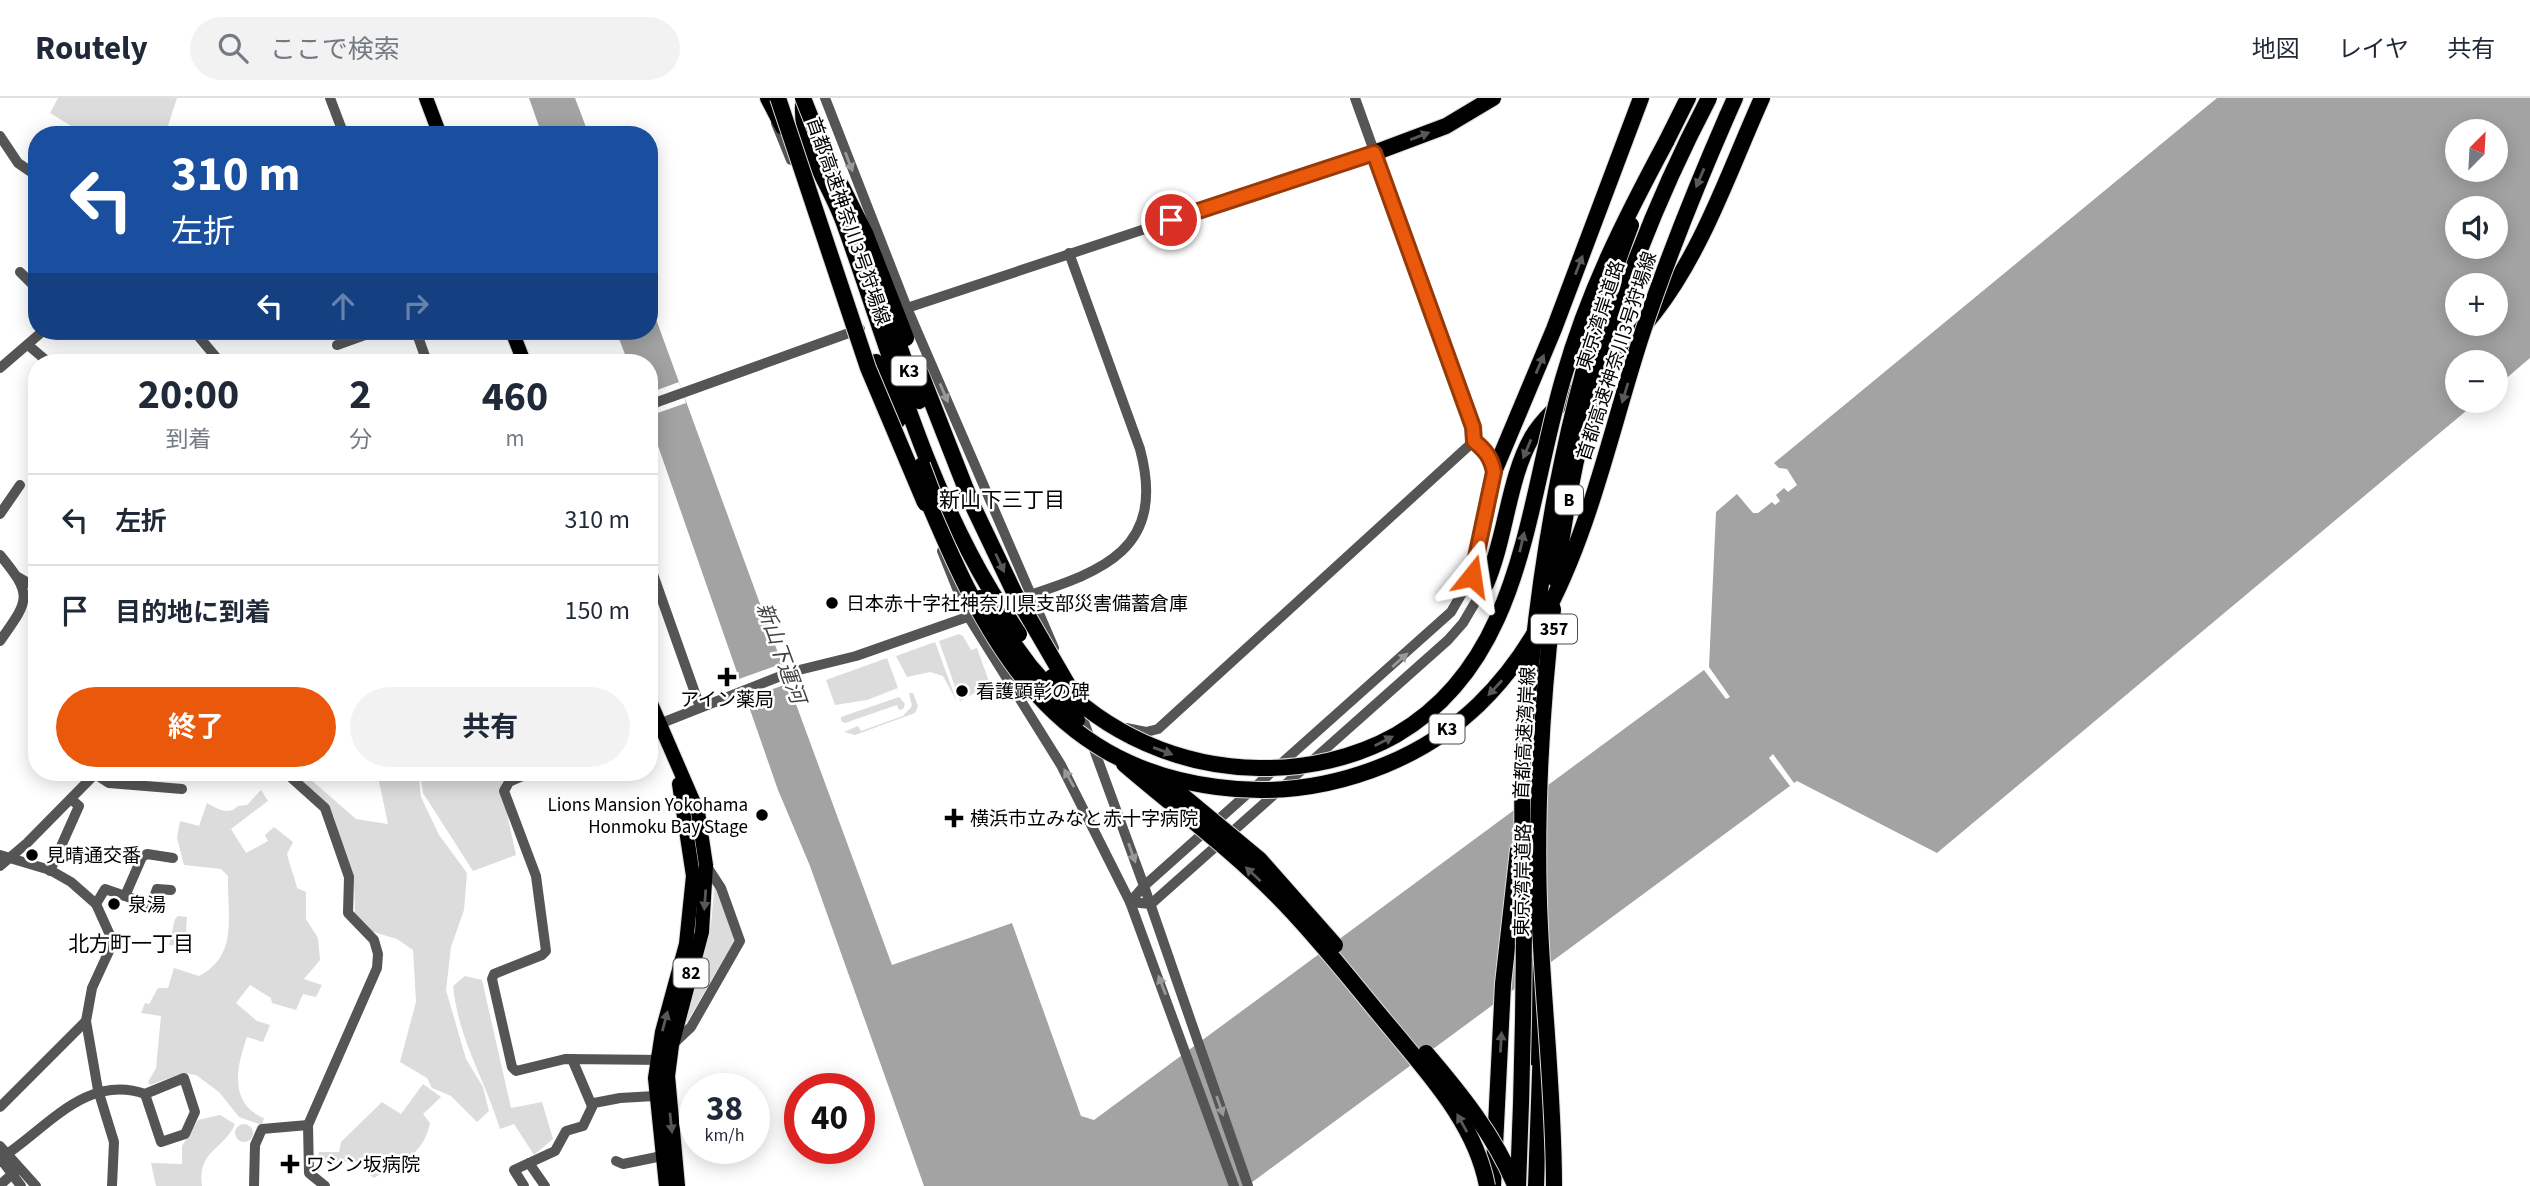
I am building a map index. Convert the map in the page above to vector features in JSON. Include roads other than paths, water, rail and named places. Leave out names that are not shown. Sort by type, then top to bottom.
[{"type":"highway","name":"K3","points":[[767,98],[835,224],[955,556],[988,630]]},
{"type":"highway","name":"K3","points":[[778,98],[868,368],[916,487],[945,544],[970,584],[1030,666],[1070,713],[1122,763],[1244,865],[1308,930],[1430,1075],[1453,1108],[1475,1149],[1487,1186]]},
{"type":"highway","name":"首都高速神奈川3号狩場線","points":[[784,98],[924,492],[959,575],[988,630],[1021,677],[1064,720],[1098,744],[1154,771],[1189,782],[1234,789],[1287,789],[1348,779],[1395,761],[1433,740],[1473,709],[1505,677],[1538,630],[1565,576],[1676,237],[1735,98]]},
{"type":"highway","name":"K3","points":[[804,98],[803,116],[818,169],[844,222],[929,461],[960,534],[991,592]]},
{"type":"highway","name":"首都高速神奈川3号狩場線","points":[[804,98],[991,592],[1035,657],[1079,703],[1126,734],[1179,756],[1241,768],[1304,765],[1366,749],[1417,721],[1447,696],[1472,667],[1502,612],[1580,325],[1613,241],[1666,142]]},
{"type":"highway","points":[[1374,153],[1465,116],[1493,98]]},
{"type":"highway","points":[[1494,472],[1554,329],[1641,98]]},
{"type":"highway","name":"首都高速湾岸線","points":[[1517,1186],[1523,1029],[1522,806],[1536,617],[1558,475],[1590,345],[1625,241],[1666,142],[1688,98]]},
{"type":"highway","name":"首都高速湾岸線","points":[[1533,1186],[1546,684],[1557,572],[1572,485],[1592,398],[1628,283],[1669,180],[1709,98]]},
{"type":"highway","name":"東京湾岸道路","points":[[1533,1186],[1541,1064],[1548,711],[1559,587],[1568,522],[1593,409],[1617,325],[1656,220],[1709,98]]},
{"type":"highway","name":"東京湾岸道路","points":[[1533,1186],[1539,737],[1547,630],[1561,521],[1578,438],[1610,323],[1654,206],[1709,98]]},
{"type":"highway","points":[[1486,584],[1502,541],[1525,451],[1540,425],[1625,347],[1670,290],[1700,233],[1762,98]]},
{"type":"highway","name":"K3","points":[[824,151],[865,233],[971,502],[1014,592],[1070,689],[1111,735],[1260,860],[1315,920],[1471,1108],[1491,1137],[1517,1186]]},
{"type":"highway","name":"B","points":[[1493,1186],[1503,984],[1522,806]]},
{"type":"highway","name":"B","points":[[1539,926],[1550,1053],[1554,1186]]},
{"type":"highway","points":[[1541,1064],[1542,1186]]},
{"type":"main road","points":[[426,98],[435,126]]},
{"type":"main road","name":"82","points":[[658,733],[698,812],[706,865],[702,932],[672,1045],[663,1060],[678,1186]]},
{"type":"main road","name":"82","points":[[666,1186],[655,1096],[692,908],[690,843],[675,764]]},
{"type":"street","points":[[330,98],[341,126]]},
{"type":"street","points":[[767,98],[860,329],[968,617],[1061,765],[1130,902],[1234,1186]]},
{"type":"street","points":[[825,98],[907,308],[1086,727],[1151,904],[1248,1186]]},
{"type":"street","points":[[1130,902],[1144,886],[1451,612],[1472,576],[1478,556],[1494,472],[1487,452],[1474,441],[1473,427],[1355,98]]},
{"type":"street","points":[[0,136],[18,163],[28,170]]},
{"type":"street","points":[[907,308],[1374,153]]},
{"type":"street","points":[[658,724],[743,689],[785,674],[856,656],[1091,572],[1112,561],[1140,528],[1148,504],[1148,480],[1140,449],[1069,253]]},
{"type":"street","points":[[20,272],[28,280]]},
{"type":"street","points":[[658,401],[860,329]]},
{"type":"street","points":[[0,368],[33,340]]},
{"type":"street","points":[[200,340],[212,354]]},
{"type":"street","points":[[337,345],[351,340]]},
{"type":"street","points":[[28,345],[39,354]]},
{"type":"street","points":[[206,354],[207,349]]},
{"type":"street","points":[[1086,727],[1105,722],[1142,732],[1158,729],[1474,441]]},
{"type":"street","points":[[0,514],[20,485]]},
{"type":"street","points":[[0,555],[17,576],[28,583]]},
{"type":"street","points":[[0,641],[25,602],[17,576]]},
{"type":"street","points":[[1130,902],[1151,904],[1447,640],[1470,614],[1486,584]]},
{"type":"street","points":[[658,588],[700,707]]},
{"type":"street","points":[[0,866],[5,857],[88,781]]},
{"type":"street","points":[[106,781],[183,789]]},
{"type":"street","points":[[295,781],[325,808],[349,877],[348,913],[358,927],[372,937],[378,954],[377,968],[308,1125],[309,1174],[325,1186]]},
{"type":"street","points":[[510,781],[504,791],[536,876],[546,951],[494,974],[492,979],[512,1067],[516,1071],[572,1059],[663,1060]]},
{"type":"street","points":[[50,871],[79,806],[71,799]]},
{"type":"street","points":[[125,896],[142,857],[147,854],[173,858]]},
{"type":"street","points":[[5,857],[50,871],[71,882],[96,904],[110,935],[110,948],[92,988],[86,1021],[98,1090],[114,1142],[111,1186]]},
{"type":"street","points":[[672,1045],[691,1027],[740,941],[721,888],[706,865]]},
{"type":"street","points":[[96,904],[105,889],[152,905],[157,889],[171,890]]},
{"type":"street","points":[[0,1107],[86,1021]]},
{"type":"street","points":[[572,1059],[592,1106]]},
{"type":"street","points":[[36,1186],[16,1170],[2,1153],[98,1090],[122,1087],[145,1094],[184,1079],[195,1112],[185,1134],[161,1142],[145,1094]]},
{"type":"street","points":[[524,1186],[514,1170],[555,1151],[566,1131],[583,1126],[592,1106],[601,1101],[655,1096]]},
{"type":"street","points":[[254,1186],[255,1145],[262,1129],[308,1125]]},
{"type":"street","points":[[616,1161],[623,1164],[662,1156]]},
{"type":"street","points":[[529,1163],[545,1186]]},
{"type":"street","points":[[0,1185],[16,1170]]},
{"type":"street","points":[[16,1170],[20,1186]]},
{"type":"place","name":"日本赤十字社神奈川県支部災害備蓄倉庫","points":[[832,603]]},
{"type":"place","name":"アイン薬局","points":[[727,677]]},
{"type":"place","name":"看護顕彰の碑","points":[[962,691]]},
{"type":"place","name":"Lions Mansion Yokohama Honmoku Bay Stage","points":[[762,815]]},
{"type":"place","name":"横浜市立みなと赤十字病院","points":[[954,818]]},
{"type":"place","name":"見晴通交番","points":[[32,855]]},
{"type":"place","name":"泉湯","points":[[114,904]]},
{"type":"place","name":"ワシン坂病院","points":[[290,1164]]},
{"type":"district","name":"新山下三丁目","points":[[1002,500]]},
{"type":"district","name":"北方町一丁目","points":[[131,944]]},
{"type":"water label","name":"新山下運河","points":[[781,653]]}]
